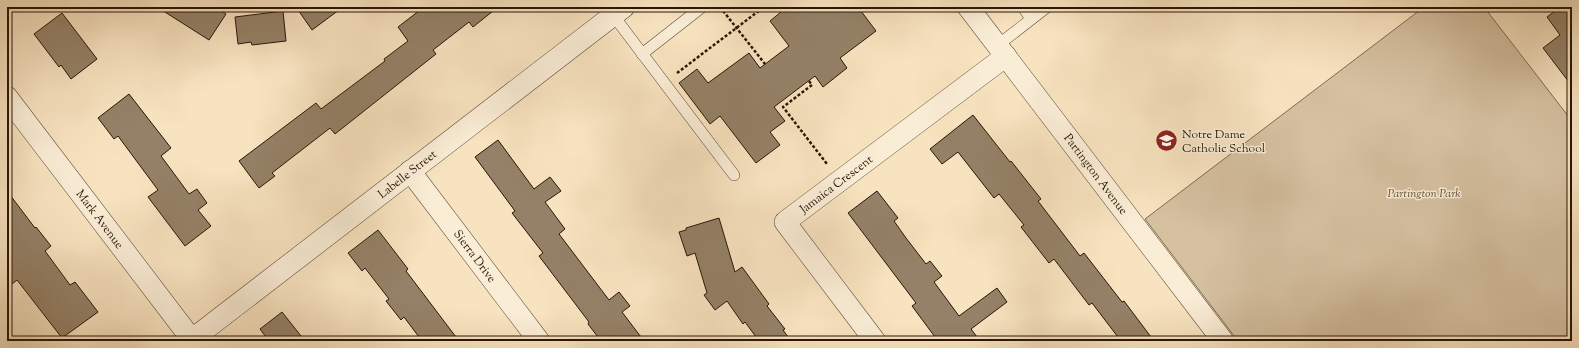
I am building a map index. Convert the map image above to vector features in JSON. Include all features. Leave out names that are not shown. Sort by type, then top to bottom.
[{"type":"street","name":"Partington Avenue","points":[[968,7],[1223,341]]},
{"type":"street","name":"Labelle Street","points":[[191,340],[618,11]]},
{"type":"street","name":"Jamaica Crescent","points":[[875,341],[785,222],[1002,50]]},
{"type":"street","name":"Mark Avenue","points":[[7,97],[191,340]]},
{"type":"street","name":"Sierra Drive","points":[[410,171],[539,341]]},
{"type":"lane","points":[[642,54],[702,7]]},
{"type":"lane","points":[[1023,7],[1031,19]]},
{"type":"lane","points":[[1002,50],[1031,19],[1047,7]]},
{"type":"lane","points":[[618,11],[642,54],[734,174]]},
{"type":"path","points":[[720,7],[765,64]]},
{"type":"path","points":[[673,76],[764,7]]},
{"type":"path","points":[[809,81],[812,85],[783,107],[827,165]]},
{"type":"green space","name":"Partington Park","points":[[1424,7],[1484,7],[1572,121],[1572,341],[1238,341],[1145,219]]},
{"type":"building","points":[[157,7],[216,7],[226,14],[209,40]]},
{"type":"building","points":[[296,7],[343,7],[312,30]]},
{"type":"building","points":[[424,7],[498,7],[473,27],[469,22],[433,50],[436,54],[335,134],[330,128],[272,173],[275,176],[259,188],[239,161],[316,103],[321,109],[385,61],[384,59],[408,41],[398,27]]},
{"type":"building","points":[[787,7],[858,7],[876,31],[840,58],[847,68],[823,87],[815,76],[774,107],[785,121],[770,132],[780,145],[756,163],[720,116],[710,124],[679,83],[697,69],[708,83],[749,53],[760,68],[789,46],[770,21]]},
{"type":"building","points":[[1560,7],[1572,7],[1572,86],[1543,48],[1560,35],[1547,17]]},
{"type":"building","points":[[283,11],[286,41],[252,45],[251,42],[238,44],[235,17]]},
{"type":"building","points":[[62,13],[97,59],[71,79],[61,65],[59,67],[34,34]]},
{"type":"building","points":[[129,94],[171,148],[161,156],[189,194],[197,189],[207,203],[198,210],[211,226],[185,246],[148,197],[158,190],[118,136],[114,139],[98,118]]},
{"type":"building","points":[[973,115],[1041,199],[1038,201],[1080,256],[1084,253],[1122,302],[1124,301],[1154,341],[1121,341],[1092,303],[1089,305],[1054,259],[1049,263],[1021,227],[1024,225],[999,194],[994,198],[958,152],[942,164],[930,149]]},
{"type":"building","points":[[498,140],[534,189],[550,177],[561,191],[545,202],[565,229],[559,234],[609,300],[619,292],[630,306],[622,312],[644,341],[601,341],[588,324],[589,322],[539,256],[543,253],[512,213],[515,211],[475,157]]},
{"type":"building","points":[[7,191],[35,228],[36,227],[51,246],[45,251],[70,285],[75,282],[98,312],[62,338],[17,280],[7,288]]},
{"type":"building","points":[[877,191],[898,218],[894,221],[906,238],[926,264],[930,261],[942,276],[934,282],[959,316],[997,288],[1007,302],[971,329],[980,341],[938,341],[912,306],[916,303],[848,213]]},
{"type":"building","points":[[719,218],[735,272],[742,267],[769,304],[767,306],[785,329],[783,330],[791,341],[759,341],[745,322],[743,324],[727,301],[715,310],[704,295],[707,293],[695,253],[687,256],[679,232],[686,230],[686,228]]},
{"type":"building","points":[[378,230],[408,269],[406,271],[459,341],[422,341],[404,317],[401,320],[386,301],[389,299],[365,268],[362,271],[348,253]]},
{"type":"building","points":[[282,312],[305,341],[269,341],[260,329]]},
{"type":"place","name":"Notre Dame Catholic School","points":[[1167,141]]}]
